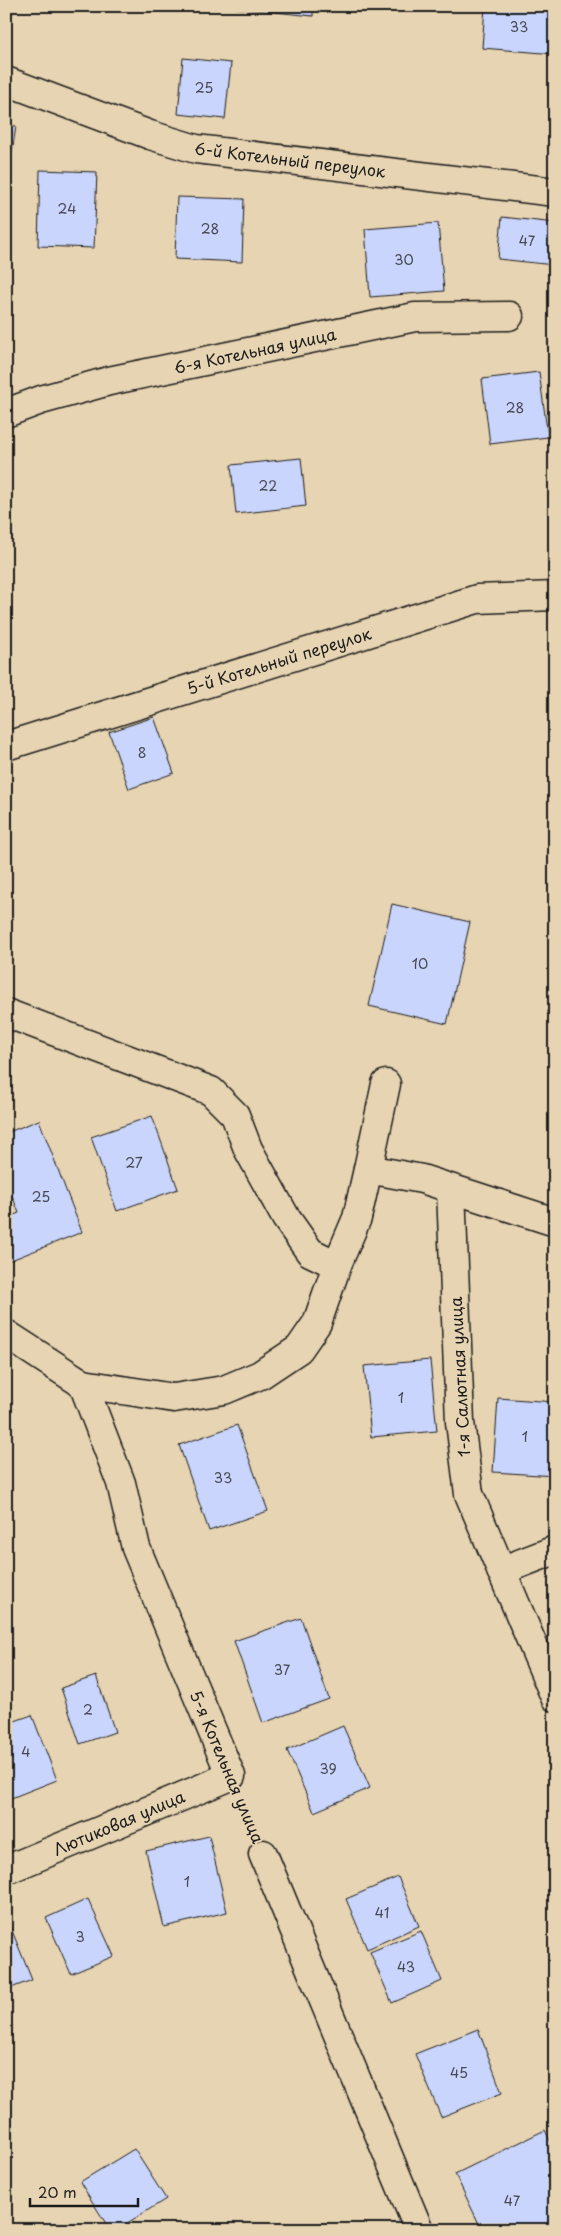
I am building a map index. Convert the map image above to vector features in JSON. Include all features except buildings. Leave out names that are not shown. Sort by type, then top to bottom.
[{"type":"street","name":"6-й Котельный переулок","points":[[6,81],[150,135],[196,149],[555,192]]},
{"type":"street","name":"6-я Котельная улица","points":[[6,413],[41,400],[109,381],[415,318],[509,316]]},
{"type":"street","name":"5-й Котельный переулок","points":[[6,746],[477,599],[555,596]]},
{"type":"street","points":[[6,1013],[211,1091],[234,1115],[253,1158],[286,1218],[310,1252],[337,1265]]},
{"type":"street","points":[[6,1334],[82,1384],[174,1398],[224,1390],[260,1375],[299,1349],[316,1323],[356,1218],[386,1084]]},
{"type":"street","points":[[368,1169],[422,1179],[555,1222]]},
{"type":"street","name":"1-я Салютная улица","points":[[451,1189],[460,1422],[469,1494],[555,1697]]},
{"type":"street","name":"5-я Котельная улица","points":[[82,1384],[121,1483],[136,1548],[231,1776]]},
{"type":"street","points":[[501,1571],[555,1550]]},
{"type":"street","name":"Лютиковая улица","points":[[6,1870],[231,1776]]},
{"type":"street","name":"5-я Котельная улица","points":[[263,1854],[419,2230]]},
{"type":"path","name":"5-я Котельная улица","points":[[231,1776],[263,1854]]}]
